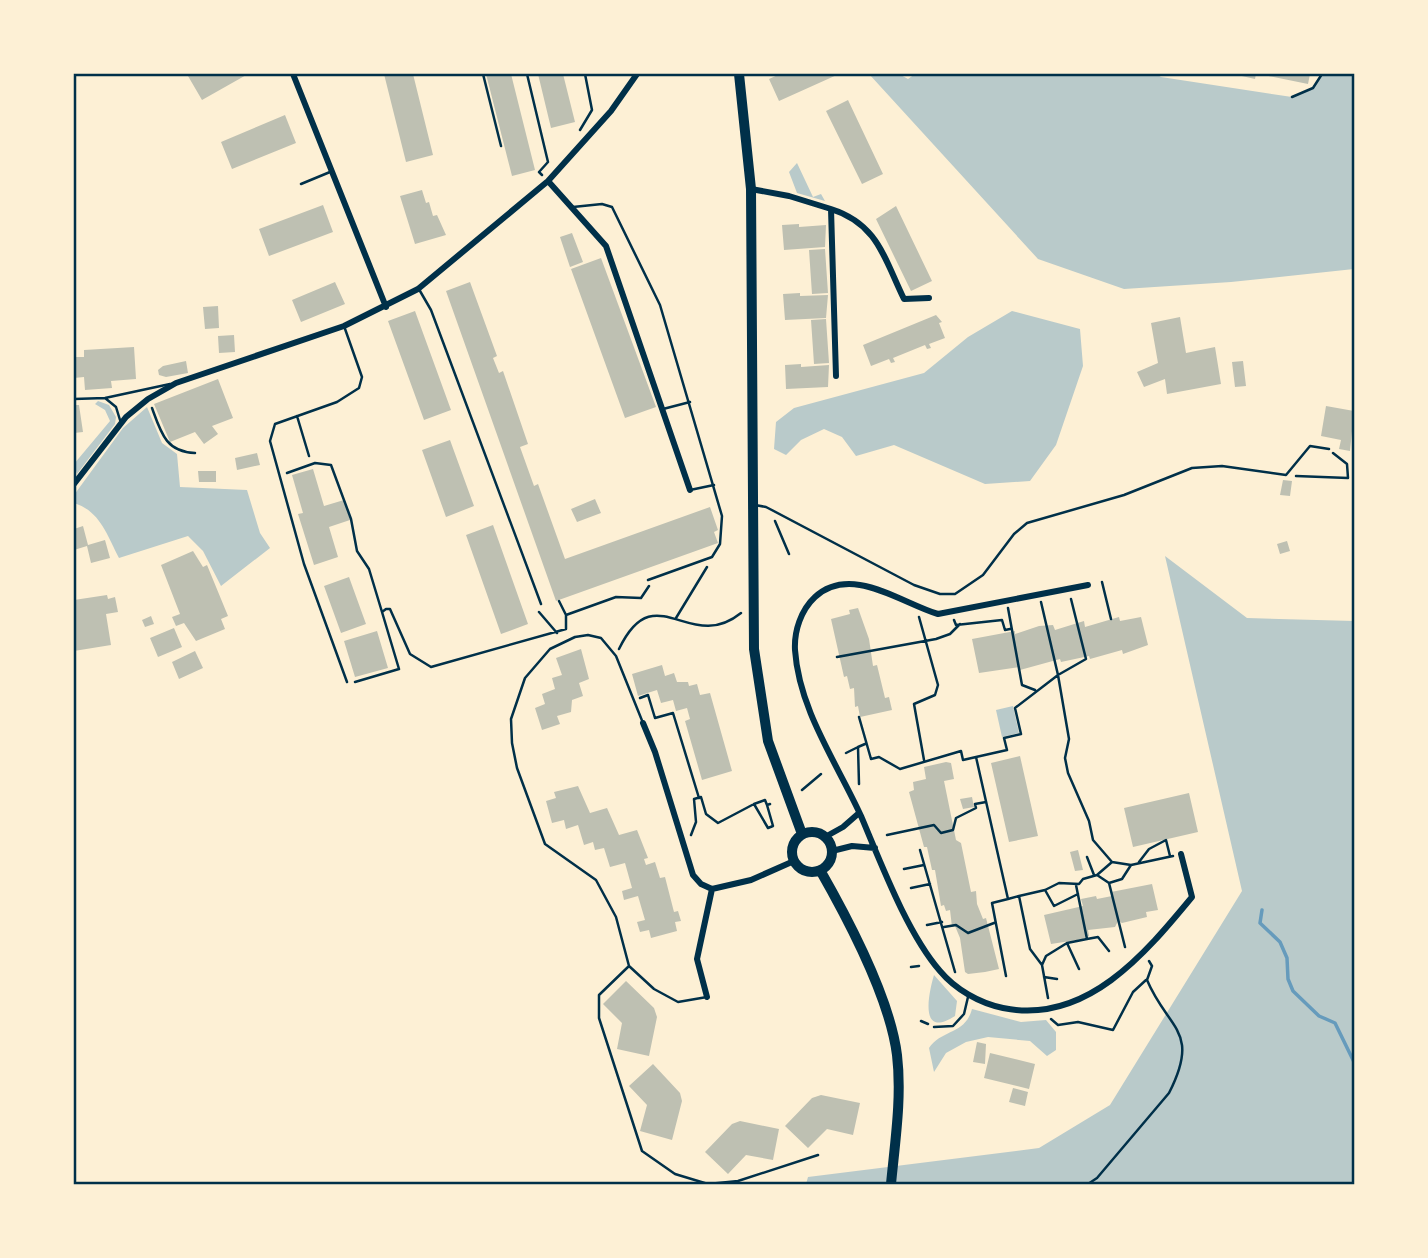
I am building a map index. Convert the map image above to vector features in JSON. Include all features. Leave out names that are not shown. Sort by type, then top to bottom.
[{"type":"main road","points":[[739,74],[751,189],[754,615],[758,688],[768,741],[802,834]]},
{"type":"main road","points":[[814,832],[825,837],[832,851],[829,863],[820,870],[808,872],[794,861],[793,843],[802,834],[814,832]]},
{"type":"main road","points":[[820,870],[877,988],[894,1038],[898,1086],[891,1185]]},
{"type":"street","points":[[293,74],[386,307]]},
{"type":"street","points":[[74,484],[121,424],[148,399],[176,383],[344,326],[418,289],[548,181],[611,111],[637,74]]},
{"type":"street","points":[[548,181],[606,246],[690,490]]},
{"type":"street","points":[[751,189],[789,196],[860,221],[870,230],[904,299],[929,298]]},
{"type":"street","points":[[831,209],[836,376]]},
{"type":"street","points":[[1088,586],[938,614],[917,608],[870,586],[841,585],[816,596],[800,616],[795,649],[803,687],[819,733],[922,946],[942,973],[968,994],[988,1005],[1012,1010],[1038,1011],[1060,1007],[1104,986],[1143,954],[1192,897],[1181,854]]},
{"type":"street","points":[[643,723],[655,752],[693,875],[701,884],[712,889],[751,880],[794,861]]},
{"type":"street","points":[[825,837],[843,827],[859,813]]},
{"type":"street","points":[[832,851],[852,846],[875,848]]},
{"type":"street","points":[[707,997],[697,960],[712,889]]},
{"type":"lane","points":[[1293,97],[1314,88],[1322,74]]},
{"type":"lane","points":[[301,184],[333,171]]},
{"type":"lane","points":[[573,207],[602,204],[612,207],[660,304],[722,516],[720,544],[712,557],[648,580]]},
{"type":"lane","points":[[418,289],[431,310],[541,604]]},
{"type":"lane","points":[[344,326],[362,377],[359,388],[351,396],[275,424],[270,432],[303,564],[347,682]]},
{"type":"lane","points":[[74,399],[106,397],[176,383]]},
{"type":"lane","points":[[106,397],[116,407],[121,424]]},
{"type":"lane","points":[[663,409],[690,402]]},
{"type":"lane","points":[[298,416],[309,456]]},
{"type":"lane","points":[[755,505],[769,509],[914,585],[940,594],[955,594],[983,575],[1014,534],[1027,523],[1124,495],[1192,468],[1222,466],[1286,475],[1310,446],[1329,449]]},
{"type":"lane","points":[[690,490],[714,485]]},
{"type":"lane","points":[[643,723],[617,656],[601,638],[589,635],[561,643],[544,656],[525,678],[511,719],[517,768],[545,844],[596,880],[616,917],[629,966],[654,989],[678,1002],[707,997]]},
{"type":"lane","points":[[629,966],[599,995],[599,1018],[642,1151],[675,1174],[708,1184],[738,1181],[818,1154]]},
{"type":"lane","points":[[934,1027],[953,1026],[964,1014],[968,994]]},
{"type":"path","points":[[483,74],[501,146]]},
{"type":"path","points":[[527,74],[548,162],[540,172],[548,181]]},
{"type":"path","points":[[583,144],[580,130],[592,110],[585,74]]},
{"type":"path","points":[[148,399],[165,441],[179,452],[195,453]]},
{"type":"path","points":[[1286,475],[1349,478],[1347,464],[1329,449]]},
{"type":"path","points":[[279,475],[315,463],[331,465],[352,519],[357,551],[369,569],[399,669],[347,682]]},
{"type":"path","points":[[769,509],[789,554]]},
{"type":"path","points":[[676,618],[712,557]]},
{"type":"path","points":[[566,615],[616,597],[641,598],[649,588],[648,580]]},
{"type":"path","points":[[1102,582],[1111,619]]},
{"type":"path","points":[[859,717],[871,759],[880,757],[900,769],[961,751],[963,760],[1007,750],[1004,737],[1021,734],[1015,708],[1035,690],[1086,659],[1069,589]]},
{"type":"path","points":[[1039,596],[1058,675],[1069,739],[1065,758],[1068,773],[1089,821],[1093,839],[1112,862],[1131,865],[1181,854]]},
{"type":"path","points":[[382,612],[390,609],[410,654],[431,667],[566,629],[566,615],[559,601]]},
{"type":"path","points":[[1006,602],[1022,685],[1035,690]]},
{"type":"path","points":[[917,608],[938,685],[935,695],[914,704],[916,728],[925,760]]},
{"type":"path","points":[[538,611],[556,632],[561,643]]},
{"type":"path","points":[[617,656],[627,634],[642,620],[663,615],[676,618],[686,625],[710,628],[726,624],[741,613]]},
{"type":"path","points":[[952,613],[956,625],[1003,620],[1005,630],[1010,629]]},
{"type":"path","points":[[837,657],[950,634],[960,624]]},
{"type":"path","points":[[634,700],[648,695],[655,718],[673,713],[699,798],[709,818],[718,823],[754,804],[765,800],[769,804],[773,826],[768,828],[754,804]]},
{"type":"path","points":[[846,752],[865,744]]},
{"type":"path","points":[[858,747],[859,784]]},
{"type":"path","points":[[976,757],[1007,899]]},
{"type":"path","points":[[802,790],[821,775]]},
{"type":"path","points":[[690,835],[696,822],[694,799],[699,798]]},
{"type":"path","points":[[887,835],[934,825],[941,833],[953,830],[956,818],[976,808],[975,804],[986,802]]},
{"type":"path","points":[[1138,863],[1149,849],[1166,839],[1170,856]]},
{"type":"path","points":[[920,850],[955,972]]},
{"type":"path","points":[[1087,857],[1096,875],[1109,883],[1125,947]]},
{"type":"path","points":[[1006,976],[992,903],[1045,890],[1059,883],[1076,885],[1096,875],[1112,862]]},
{"type":"path","points":[[904,869],[924,865]]},
{"type":"path","points":[[1109,883],[1122,879],[1131,865]]},
{"type":"path","points":[[911,888],[930,884]]},
{"type":"path","points":[[1076,885],[1087,939]]},
{"type":"path","points":[[1045,890],[1054,906],[1068,896],[1077,894]]},
{"type":"path","points":[[1019,896],[1030,949],[1042,965],[1048,1001]]},
{"type":"path","points":[[927,925],[942,922]]},
{"type":"path","points":[[943,927],[956,925],[968,933],[994,923]]},
{"type":"path","points":[[1042,965],[1046,956],[1067,943],[1098,937],[1109,951]]},
{"type":"path","points":[[1067,943],[1079,969]]},
{"type":"path","points":[[1051,1018],[1058,1025],[1078,1022],[1113,1030],[1133,992],[1147,979],[1152,966],[1143,954]]},
{"type":"path","points":[[911,967],[919,966]]},
{"type":"path","points":[[1044,977],[1057,979]]},
{"type":"path","points":[[1088,1185],[1097,1178],[1169,1093],[1177,1077],[1183,1042],[1179,1028],[1147,979]]},
{"type":"shaded area","points":[[869,74],[899,74],[908,79],[915,74],[1156,74],[1161,77],[1292,97],[1313,88],[1322,74],[1354,74],[1354,269],[1231,282],[1124,289],[1038,259]]},
{"type":"shaded area","points":[[797,163],[813,197],[821,194],[825,201],[797,193],[789,172]]},
{"type":"shaded area","points":[[1012,311],[1080,329],[1083,366],[1056,445],[1030,481],[985,484],[894,445],[856,456],[842,437],[824,429],[801,440],[786,455],[774,449],[776,422],[794,408],[924,373],[968,337]]},
{"type":"shaded area","points":[[98,401],[109,405],[116,417],[115,424],[77,474],[74,464],[110,421],[105,410],[95,404]]},
{"type":"shaded area","points":[[147,407],[162,443],[177,454],[180,487],[247,490],[260,533],[270,548],[221,586],[203,551],[188,536],[119,558],[96,518],[74,503],[74,495],[123,428]]},
{"type":"shaded area","points":[[1165,556],[1247,618],[1354,621],[1354,1184],[806,1184],[808,1177],[1039,1148],[1110,1105],[1242,891]]},
{"type":"shaded area","points":[[1013,706],[1019,733],[1002,737],[996,710]]},
{"type":"shaded area","points":[[934,975],[957,1001],[955,1016],[943,1022],[935,1022],[929,1011]]},
{"type":"shaded area","points":[[972,1009],[1021,1022],[1046,1020],[1056,1032],[1056,1050],[1047,1056],[1030,1041],[988,1037],[966,1042],[946,1053],[934,1072],[929,1048],[940,1038],[959,1028]]},
{"type":"building","points":[[248,74],[202,100],[188,76]]},
{"type":"building","points":[[384,74],[413,74],[433,155],[406,162]]},
{"type":"building","points":[[486,74],[511,74],[535,170],[512,176]]},
{"type":"building","points":[[538,74],[563,74],[575,122],[551,128]]},
{"type":"building","points":[[780,74],[839,74],[779,101],[769,79]]},
{"type":"building","points":[[1233,74],[1256,74],[1255,79]]},
{"type":"building","points":[[1259,74],[1310,74],[1308,84]]},
{"type":"building","points":[[848,100],[883,174],[862,184],[826,111]]},
{"type":"building","points":[[285,115],[296,143],[232,169],[221,142]]},
{"type":"building","points":[[422,190],[426,203],[429,202],[433,216],[437,215],[446,235],[415,244],[400,196]]},
{"type":"building","points":[[323,205],[333,232],[269,256],[259,229]]},
{"type":"building","points":[[896,206],[932,281],[911,291],[876,219]]},
{"type":"building","points":[[799,224],[799,227],[826,225],[825,247],[784,250],[782,225]]},
{"type":"building","points":[[572,233],[583,262],[570,267],[560,237]]},
{"type":"building","points":[[825,249],[828,293],[812,294],[809,250]]},
{"type":"building","points":[[601,258],[656,407],[625,418],[571,269]]},
{"type":"building","points":[[335,282],[345,304],[301,322],[292,300]]},
{"type":"building","points":[[470,282],[497,356],[493,358],[499,373],[503,371],[528,444],[520,447],[534,486],[538,484],[565,559],[710,507],[718,530],[714,532],[718,543],[556,601],[446,291]]},
{"type":"building","points":[[800,293],[800,296],[828,295],[826,318],[785,320],[783,294]]},
{"type":"building","points":[[218,306],[219,328],[205,329],[203,307]]},
{"type":"building","points":[[415,311],[451,410],[424,420],[388,321]]},
{"type":"building","points":[[936,315],[942,322],[939,323],[945,338],[929,344],[931,348],[927,349],[925,345],[893,358],[895,362],[891,363],[889,359],[871,366],[863,345]]},
{"type":"building","points":[[1180,317],[1186,353],[1215,347],[1221,384],[1167,394],[1165,379],[1144,387],[1137,372],[1158,363],[1151,323]]},
{"type":"building","points":[[826,319],[829,363],[814,364],[811,320]]},
{"type":"building","points":[[234,335],[235,352],[219,353],[218,336]]},
{"type":"building","points":[[134,347],[136,379],[111,381],[112,388],[85,390],[84,377],[74,378],[74,357],[84,357],[84,350]]},
{"type":"building","points":[[186,361],[188,373],[166,377],[159,375],[158,370],[163,366]]},
{"type":"building","points":[[1243,361],[1246,386],[1235,387],[1232,362]]},
{"type":"building","points":[[801,364],[801,367],[829,365],[828,387],[786,389],[785,365]]},
{"type":"building","points":[[218,379],[233,418],[212,426],[218,434],[204,444],[195,432],[170,442],[154,404]]},
{"type":"building","points":[[74,405],[79,405],[83,432],[74,433]]},
{"type":"building","points":[[1326,406],[1354,411],[1350,451],[1339,449],[1341,440],[1321,436]]},
{"type":"building","points":[[450,440],[474,506],[446,517],[422,450]]},
{"type":"building","points":[[257,453],[260,465],[237,470],[235,458]]},
{"type":"building","points":[[313,469],[324,506],[344,500],[350,520],[329,527],[338,557],[314,565],[298,514],[303,513],[292,475]]},
{"type":"building","points":[[198,471],[216,471],[216,482],[199,482]]},
{"type":"building","points":[[1283,480],[1292,481],[1290,496],[1280,495]]},
{"type":"building","points":[[595,499],[601,513],[577,522],[571,509]]},
{"type":"building","points":[[493,525],[528,624],[501,634],[466,535]]},
{"type":"building","points":[[83,526],[88,545],[105,540],[110,558],[91,563],[87,546],[74,550],[74,529]]},
{"type":"building","points":[[1287,541],[1290,551],[1280,554],[1277,544]]},
{"type":"building","points":[[193,551],[203,567],[207,565],[228,616],[221,619],[225,629],[196,641],[184,623],[176,626],[172,617],[180,614],[161,565]]},
{"type":"building","points":[[349,577],[366,624],[341,633],[324,586]]},
{"type":"building","points":[[107,595],[108,599],[115,597],[118,612],[106,614],[111,645],[74,651],[74,600]]},
{"type":"building","points":[[858,608],[869,639],[873,666],[877,665],[885,698],[889,697],[892,710],[860,717],[858,706],[855,707],[854,688],[850,689],[847,676],[844,677],[831,619],[850,614],[849,610]]},
{"type":"building","points":[[151,616],[154,624],[145,627],[142,620]]},
{"type":"building","points":[[1119,617],[1120,621],[1141,617],[1148,645],[1123,654],[1122,650],[1090,659],[1089,656],[1061,662],[1060,659],[1020,670],[1019,667],[979,673],[972,639],[1015,631],[1015,634],[1039,626],[1053,625],[1055,630],[1084,621],[1085,627]]},
{"type":"building","points":[[174,628],[182,647],[158,657],[150,638]]},
{"type":"building","points":[[377,631],[388,668],[355,677],[344,641]]},
{"type":"building","points":[[581,649],[589,679],[579,683],[583,696],[572,700],[571,712],[557,716],[560,724],[542,730],[535,708],[545,704],[542,694],[555,689],[552,678],[562,675],[556,658]]},
{"type":"building","points":[[195,651],[203,668],[179,679],[172,662]]},
{"type":"building","points":[[662,665],[665,676],[674,673],[677,682],[688,682],[689,686],[697,684],[700,695],[710,693],[732,771],[702,780],[685,721],[690,719],[687,708],[676,711],[673,700],[661,703],[657,690],[638,696],[632,674]]},
{"type":"building","points":[[1020,756],[1038,836],[1009,842],[991,763]]},
{"type":"building","points":[[951,763],[954,779],[944,781],[956,840],[961,843],[971,892],[976,891],[977,904],[983,919],[986,918],[999,969],[968,974],[965,972],[960,938],[955,926],[952,927],[950,910],[946,911],[944,905],[941,906],[935,870],[932,870],[927,847],[924,847],[909,792],[914,790],[913,782],[926,779],[924,767]]},
{"type":"building","points":[[578,786],[590,813],[607,808],[619,835],[637,830],[648,858],[644,859],[646,865],[655,862],[660,878],[665,877],[674,912],[678,911],[681,921],[675,922],[677,931],[651,938],[649,930],[640,932],[637,922],[645,920],[638,896],[624,900],[622,891],[632,888],[625,863],[610,867],[604,848],[595,850],[593,842],[584,845],[578,825],[566,829],[564,820],[552,823],[546,801],[556,798],[554,792]]},
{"type":"building","points":[[1189,793],[1198,832],[1133,847],[1124,808]]},
{"type":"building","points":[[972,797],[974,807],[963,809],[960,799]]},
{"type":"building","points":[[1078,850],[1083,870],[1075,871],[1070,852]]},
{"type":"building","points":[[1152,884],[1158,910],[1146,912],[1147,917],[1122,923],[1118,921],[1115,927],[1088,930],[1089,936],[1083,939],[1051,944],[1044,915],[1083,906],[1081,899],[1112,896],[1111,892]]},
{"type":"building","points":[[626,981],[654,1008],[657,1017],[649,1056],[617,1049],[622,1023],[603,1004]]},
{"type":"building","points":[[977,1042],[986,1044],[985,1064],[973,1062]]},
{"type":"building","points":[[990,1053],[1035,1064],[1029,1089],[984,1078]]},
{"type":"building","points":[[653,1064],[680,1093],[682,1101],[672,1140],[640,1131],[647,1105],[629,1086]]},
{"type":"building","points":[[1013,1088],[1028,1092],[1025,1106],[1009,1102]]},
{"type":"building","points":[[821,1095],[860,1103],[853,1135],[827,1129],[808,1148],[785,1126],[812,1098]]},
{"type":"building","points":[[740,1121],[779,1129],[773,1160],[746,1155],[728,1174],[705,1152],[732,1124]]},
{"type":"waterway","points":[[1262,910],[1260,923],[1280,942],[1287,958],[1288,979],[1293,991],[1319,1016],[1335,1023],[1354,1062]]}]
